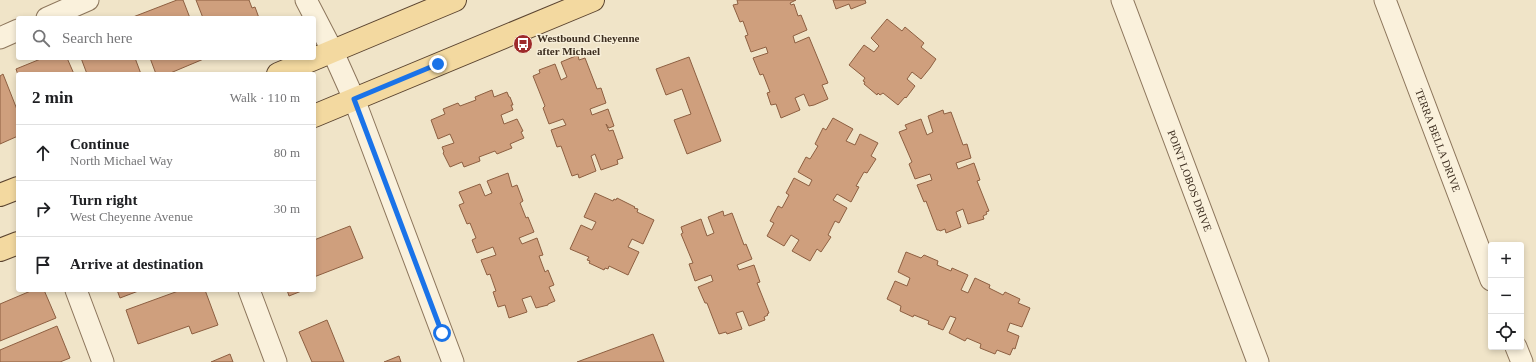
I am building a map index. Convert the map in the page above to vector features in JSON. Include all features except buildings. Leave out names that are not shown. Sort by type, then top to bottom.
[{"type":"main road","points":[[316,57],[455,0]]},
{"type":"main road","points":[[316,115],[593,0]]},
{"type":"main road","points":[[282,72],[310,60]]},
{"type":"main road","points":[[0,195],[16,189]]},
{"type":"main road","points":[[0,250],[16,244]]},
{"type":"street","points":[[51,16],[88,0]]},
{"type":"street","points":[[306,0],[314,16]]},
{"type":"street","name":"POINT LOBOS DRIVE","points":[[1122,0],[1258,362]]},
{"type":"street","name":"TERRA BELLA DRIVE","points":[[1385,0],[1490,278]]},
{"type":"street","points":[[316,19],[332,50],[354,99],[453,362]]},
{"type":"street","points":[[0,38],[16,31]]},
{"type":"street","points":[[77,292],[103,362]]},
{"type":"street","points":[[250,292],[276,362]]},
{"type":"street","points":[[1517,350],[1522,362]]},
{"type":"place","name":"Westbound Cheyenne after Michael","points":[[523,44]]},
{"type":"route","points":[[438,64],[354,99],[442,333]]}]
